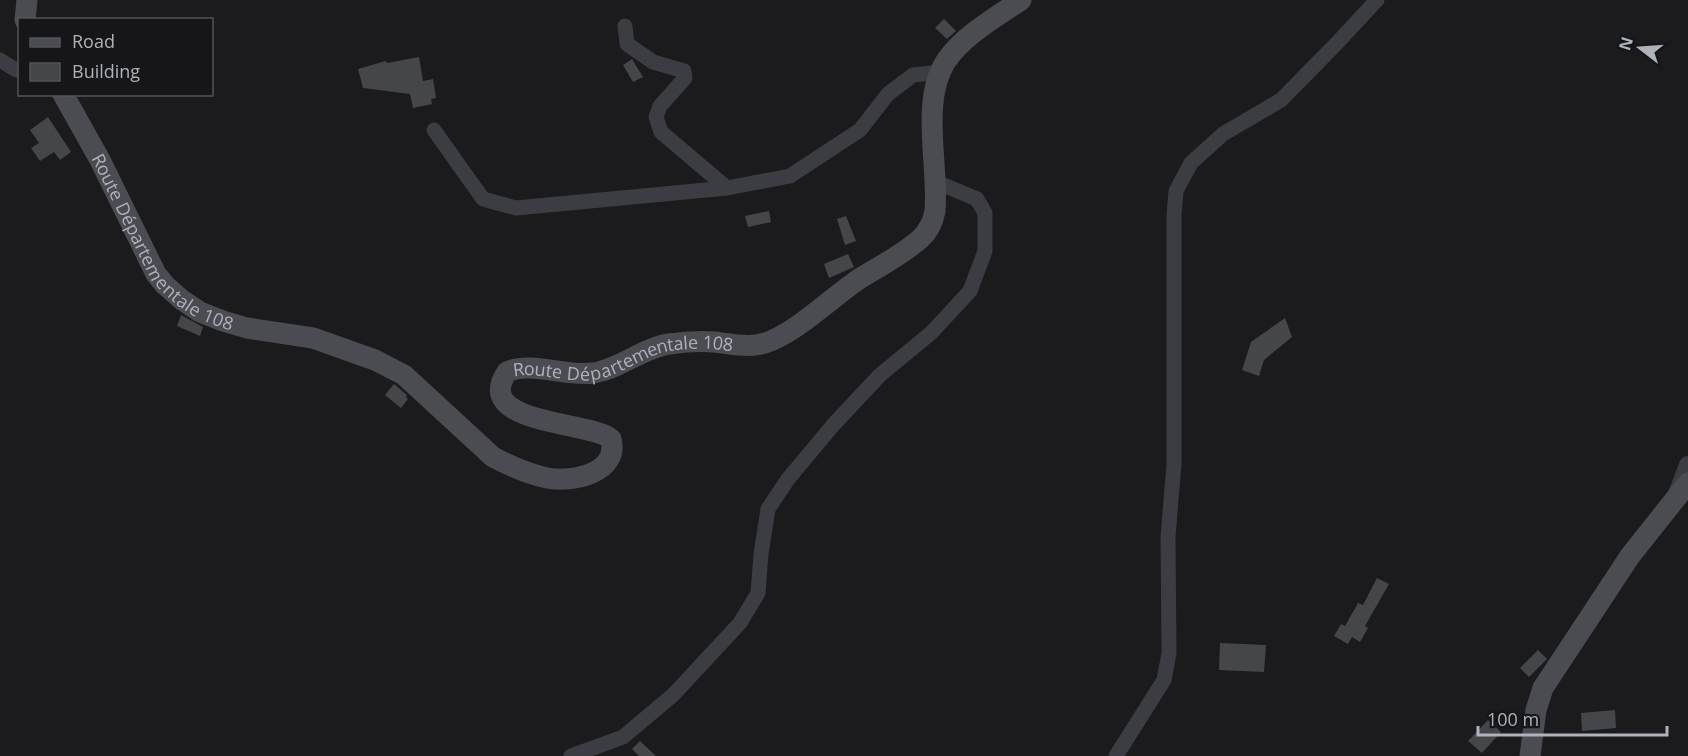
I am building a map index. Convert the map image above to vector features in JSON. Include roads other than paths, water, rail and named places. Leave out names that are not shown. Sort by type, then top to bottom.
[{"type":"main road","points":[[25,18],[27,0]]},
{"type":"main road","name":"Route Départementale 108","points":[[64,96],[100,160],[156,274],[182,300],[200,312],[223,321],[247,328],[313,338],[375,360],[405,375],[494,457],[508,465],[547,478],[572,478],[598,470],[605,465],[612,455],[611,439],[602,433],[554,423],[514,409],[504,401],[500,390],[500,383],[507,372],[516,369],[532,369],[562,373],[592,373],[656,347],[672,343],[763,344],[791,330],[836,295],[921,238],[930,228],[935,211],[934,99],[941,72],[947,60],[981,27],[1021,0]]},
{"type":"main road","points":[[1530,756],[1536,710],[1543,687],[1624,565],[1682,490]]},
{"type":"street","points":[[1116,756],[1164,680],[1169,654],[1168,537],[1174,464],[1174,215],[1176,191],[1191,163],[1223,134],[1281,100],[1377,0]]},
{"type":"street","points":[[625,26],[627,44],[653,62],[684,71],[685,78],[660,106],[656,117],[661,132],[727,188]]},
{"type":"street","points":[[0,60],[18,70]]},
{"type":"street","points":[[434,130],[483,199],[516,208],[727,188],[790,176],[860,130],[888,94],[913,75],[941,72]]},
{"type":"street","points":[[571,756],[623,737],[674,695],[740,623],[758,593],[768,509],[788,479],[834,424],[880,375],[931,333],[970,291],[985,251],[985,213],[977,199],[936,182]]},
{"type":"street","points":[[1682,490],[1688,465]]}]
